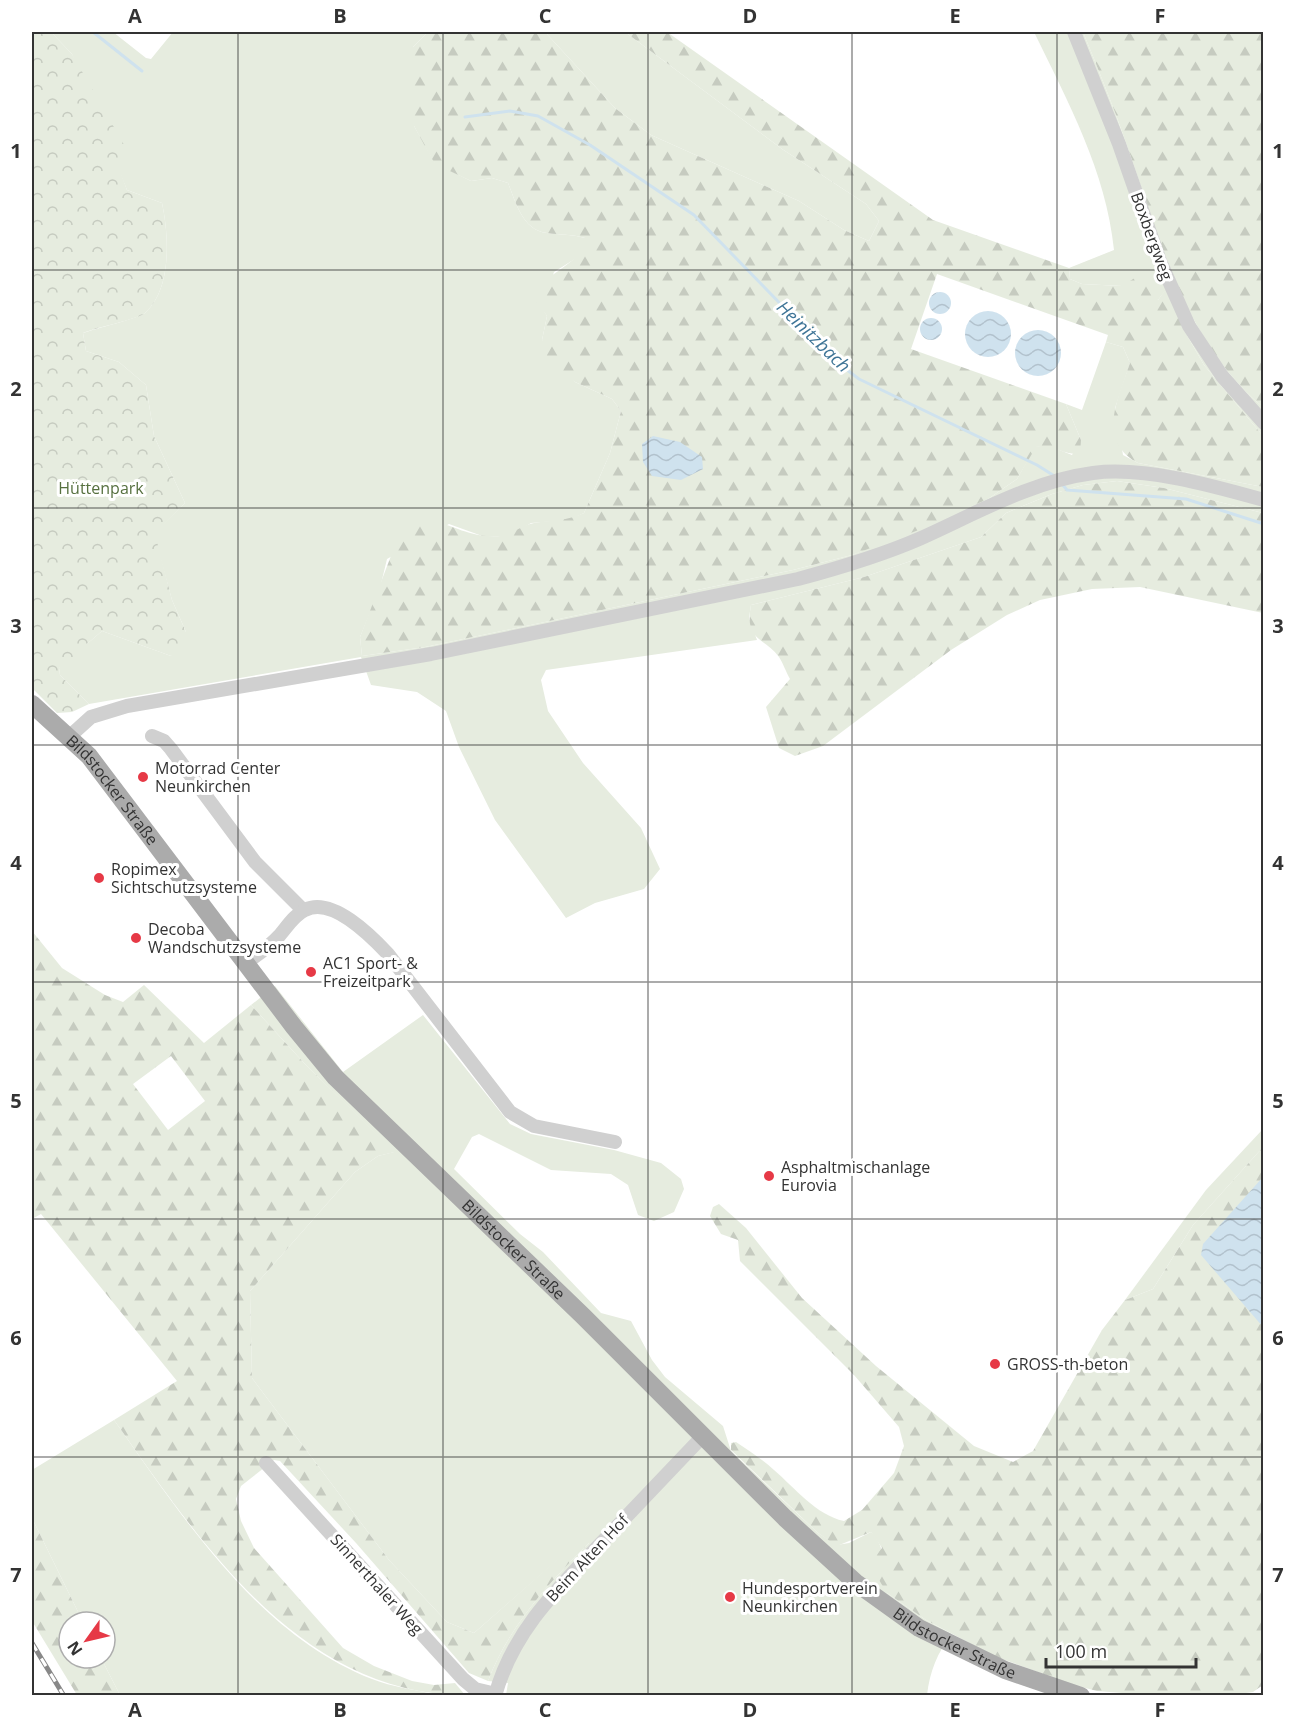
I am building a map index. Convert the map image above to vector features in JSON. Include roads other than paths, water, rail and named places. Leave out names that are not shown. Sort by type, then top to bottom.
[{"type":"main road","name":"Bildstocker Straße","points":[[32,704],[70,736],[120,793],[294,1027],[363,1106],[584,1316],[836,1565],[919,1628],[1005,1670],[1081,1695]]},
{"type":"street","name":"Boxbergweg","points":[[1074,32],[1119,144],[1160,261],[1189,326],[1222,376],[1263,423]]},
{"type":"street","points":[[70,736],[91,717],[118,708],[431,654],[798,579],[856,563],[917,540],[988,507],[1046,485],[1095,472],[1147,474],[1206,484],[1263,500]]},
{"type":"street","points":[[152,736],[164,741],[171,748],[255,862],[303,910]]},
{"type":"street","points":[[246,963],[278,938],[303,910],[314,906],[327,909],[365,930],[405,974],[516,1116],[534,1126],[615,1142]]},
{"type":"street","name":"Beim Alten Hof","points":[[496,1695],[513,1650],[538,1611],[703,1436]]},
{"type":"street","name":"Sinnerthaler Weg","points":[[266,1463],[463,1679],[475,1689],[496,1695]]},
{"type":"water","points":[[940,292],[948,295],[951,303],[948,311],[940,314],[932,311],[929,303],[932,295]]},
{"type":"water","points":[[988,311],[1004,318],[1011,334],[1004,350],[988,357],[972,350],[965,334],[972,318]]},
{"type":"water","points":[[931,318],[939,321],[942,329],[939,337],[931,340],[923,337],[920,329],[923,321]]},
{"type":"water","points":[[1038,330],[1054,337],[1061,353],[1054,369],[1038,376],[1022,369],[1015,353],[1022,337]]},
{"type":"water","points":[[653,436],[680,442],[702,457],[703,469],[681,480],[652,476],[643,462],[642,444]]},
{"type":"water","points":[[1263,1177],[1263,1327],[1201,1255],[1203,1244]]},
{"type":"waterway","name":"Heinitzbach","points":[[93,32],[142,71]]},
{"type":"waterway","name":"Heinitzbach","points":[[465,117],[510,111],[538,116],[590,145],[694,215],[838,363],[859,379],[1037,465],[1056,477]]},
{"type":"waterway","name":"Heinitzbach","points":[[1062,484],[1067,490],[1186,499],[1264,524]]},
{"type":"railway","points":[[32,1643],[64,1696]]},
{"type":"place","name":"Motorrad Center Neunkirchen","points":[[143,777]]},
{"type":"place","name":"Ropimex Sichtschutzsysteme","points":[[99,878]]},
{"type":"place","name":"Decoba Wandschutzsysteme","points":[[136,938]]},
{"type":"place","name":"AC1 Sport- & Freizeitpark","points":[[311,972]]},
{"type":"place","name":"Asphaltmischanlage Eurovia","points":[[769,1176]]},
{"type":"place","name":"GROSS-th-beton","points":[[995,1364]]},
{"type":"place","name":"Hundesportverein Neunkirchen","points":[[730,1597]]},
{"type":"park label","name":"Hüttenpark","points":[[101,488]]}]
